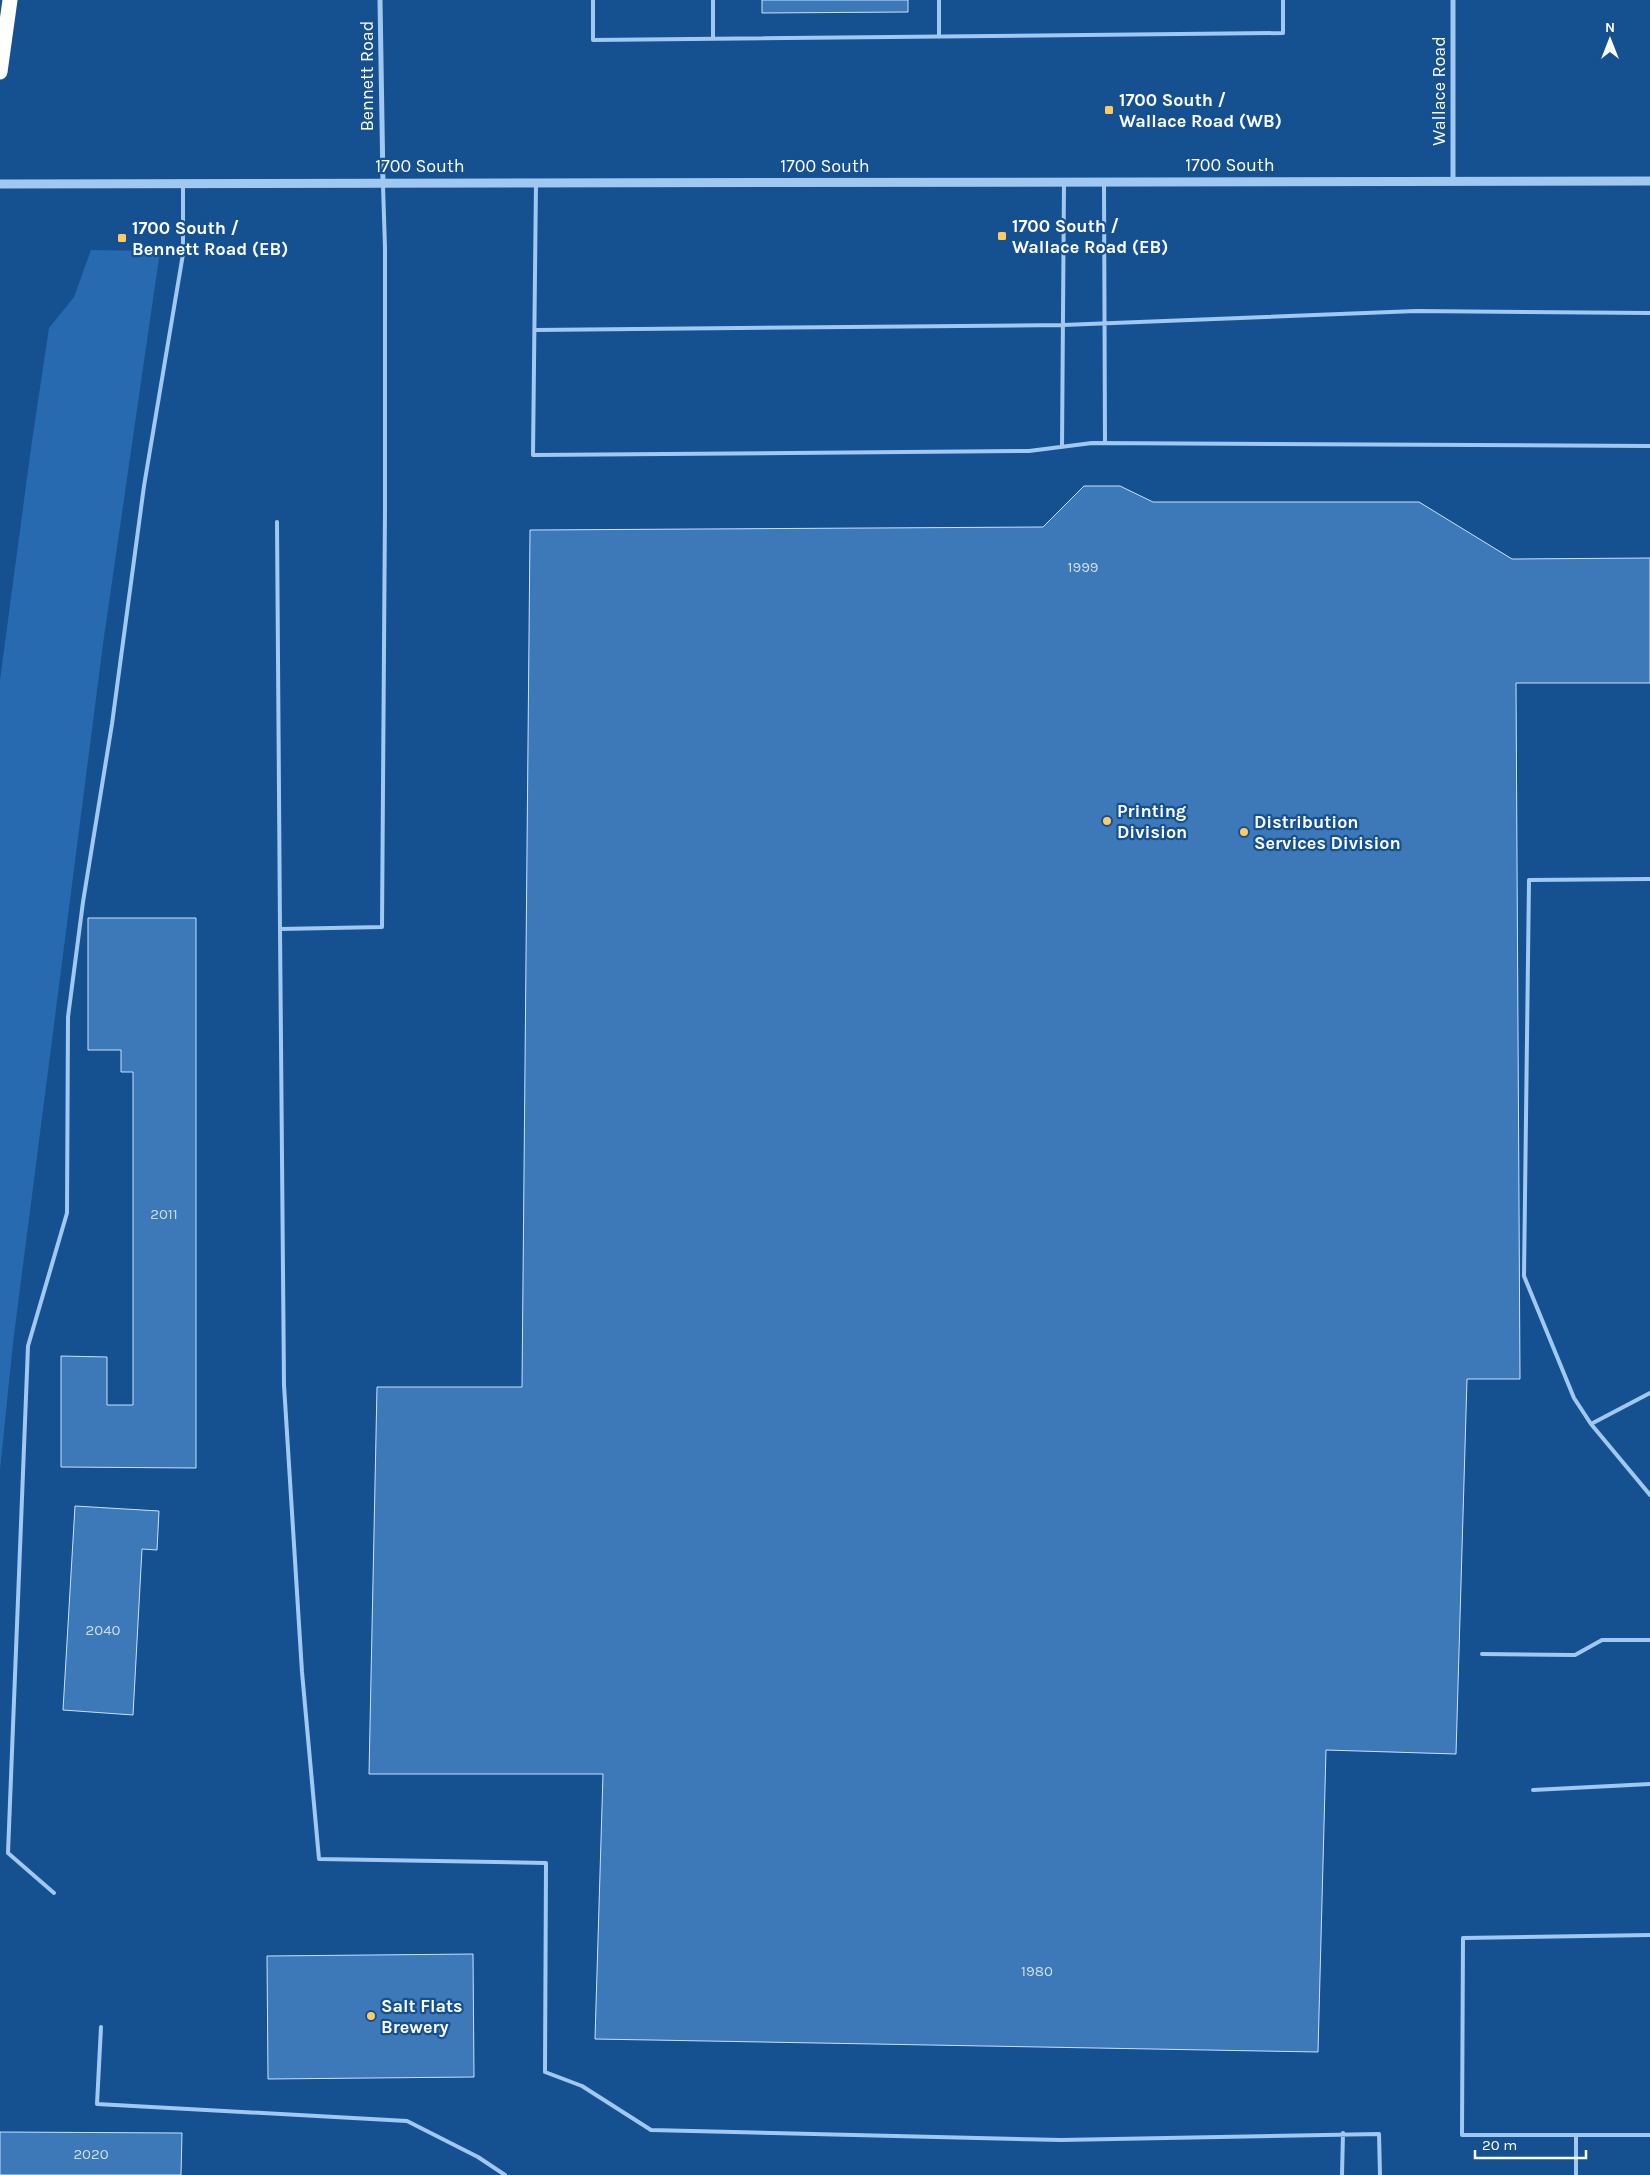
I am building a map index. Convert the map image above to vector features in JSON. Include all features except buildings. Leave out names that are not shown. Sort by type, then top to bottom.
[{"type":"highway","points":[[0,72],[10,0]]},
{"type":"street","name":"Bennett Road","points":[[380,0],[382,183]]},
{"type":"street","name":"Wallace Road","points":[[1452,0],[1453,181]]},
{"type":"street","name":"1700 South","points":[[0,184],[1650,181]]},
{"type":"lane","points":[[593,0],[593,40],[1283,34],[1283,0]]},
{"type":"lane","points":[[713,0],[713,39]]},
{"type":"lane","points":[[939,0],[939,37]]},
{"type":"lane","points":[[1062,447],[1064,182]]},
{"type":"lane","points":[[1104,182],[1105,443]]},
{"type":"lane","points":[[54,1893],[8,1853],[28,1346],[67,1213],[68,1017],[83,902],[112,724],[144,486],[182,254],[183,183]]},
{"type":"lane","points":[[280,929],[382,927],[385,248],[382,183]]},
{"type":"lane","points":[[536,183],[533,455],[1029,450],[1105,443],[1650,446]]},
{"type":"lane","points":[[535,330],[1063,325],[1416,311],[1650,313]]},
{"type":"lane","points":[[277,522],[284,1385],[302,1672],[319,1859],[546,1863],[545,2072],[582,2086],[651,2130],[1061,2140],[1343,2133],[1379,2134],[1380,2175]]},
{"type":"lane","points":[[1650,879],[1529,880],[1524,1276],[1574,1398],[1591,1424],[1650,1495]]},
{"type":"lane","points":[[1591,1424],[1650,1393]]},
{"type":"lane","points":[[1482,1654],[1575,1655],[1602,1640],[1650,1640]]},
{"type":"lane","points":[[1533,1790],[1650,1784]]},
{"type":"lane","points":[[1650,1935],[1463,1938],[1462,2135],[1650,2135]]},
{"type":"lane","points":[[101,2027],[97,2104],[407,2121],[478,2157],[505,2175]]},
{"type":"lane","points":[[1342,2175],[1343,2133]]},
{"type":"lane","points":[[1576,2135],[1576,2175]]},
{"type":"shaded area","points":[[91,250],[160,251],[103,644],[13,1343],[0,1470],[0,680],[49,328],[74,297]]},
{"type":"place","name":"1700 South / Wallace Road (WB)","points":[[1109,110]]},
{"type":"place","name":"1700 South / Wallace Road (EB)","points":[[1002,236]]},
{"type":"place","name":"1700 South / Bennett Road (EB)","points":[[122,238]]},
{"type":"place","name":"Printing Division","points":[[1107,821]]},
{"type":"place","name":"Distribution Services Division","points":[[1244,832]]},
{"type":"place","name":"Salt Flats Brewery","points":[[371,2016]]}]
